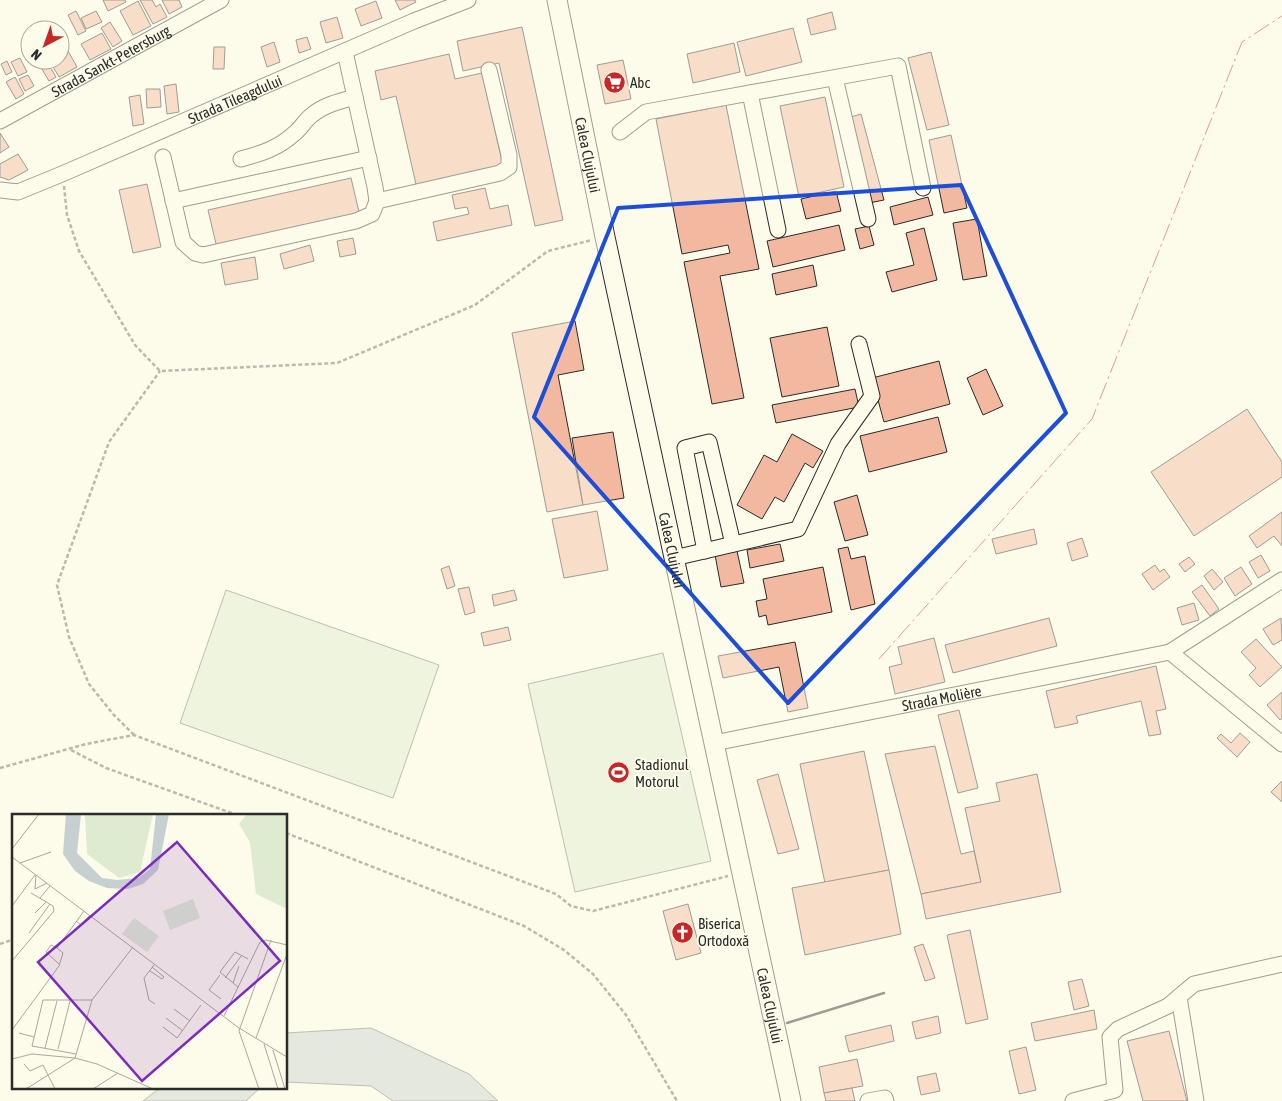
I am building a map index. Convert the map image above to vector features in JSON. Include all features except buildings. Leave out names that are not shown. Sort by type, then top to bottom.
[{"type":"main road","name":"Calea Clujului","points":[[557,0],[605,237],[791,1101]]},
{"type":"street","name":"Strada Sankt-Petersburg","points":[[0,121],[220,0]]},
{"type":"street","name":"Strada Tileagdului","points":[[0,190],[18,192],[468,0]]},
{"type":"street","points":[[162,157],[183,242],[195,253],[203,255],[356,221],[372,214],[377,201],[345,52]]},
{"type":"street","points":[[620,132],[646,112],[898,66],[923,188]]},
{"type":"street","points":[[377,201],[500,173],[509,167],[509,155],[489,70]]},
{"type":"street","points":[[835,78],[868,220]]},
{"type":"street","points":[[750,93],[778,230]]},
{"type":"street","points":[[241,159],[258,155],[280,145],[298,130],[311,115],[329,105],[355,97]]},
{"type":"street","points":[[173,201],[369,158]]},
{"type":"street","points":[[674,558],[798,529],[838,444],[872,396],[859,344]]},
{"type":"street","points":[[705,551],[685,448],[709,442],[733,544]]},
{"type":"street","name":"Strada Molière","points":[[714,742],[1170,652],[1282,580]]},
{"type":"street","points":[[1170,652],[1282,744]]},
{"type":"street","points":[[1073,1101],[1118,1096],[1110,1037],[1118,1029],[1168,1006],[1194,984],[1282,964]]},
{"type":"street","points":[[1179,997],[1196,1101]]},
{"type":"street","points":[[868,1101],[885,1098],[886,1101]]},
{"type":"path","points":[[62,174],[67,215],[79,251],[135,345],[160,371],[337,363],[475,305],[548,251],[605,237]]},
{"type":"path","points":[[160,371],[109,442],[57,585],[70,637],[89,684],[112,714],[134,735],[556,894],[571,906],[593,911],[742,872]]},
{"type":"path","points":[[0,768],[70,749],[134,735]]},
{"type":"path","points":[[70,749],[106,768],[234,814]]},
{"type":"path","points":[[288,834],[524,926],[564,950],[593,974],[626,1015],[677,1101]]},
{"type":"path","points":[[0,944],[12,940]]},
{"type":"highlighted area","points":[[961,185],[1066,413],[788,703],[534,417],[618,208]]},
{"type":"green space","points":[[226,590],[439,665],[393,798],[180,723]]},
{"type":"green space","name":"Stadionul Motorul","points":[[663,653],[711,861],[575,892],[528,684]]},
{"type":"shaded area","points":[[371,1028],[469,1074],[498,1101],[393,1101],[371,1086],[288,1082],[288,1033]]},
{"type":"shaded area","points":[[160,1088],[260,1088],[246,1101],[143,1101]]},
{"type":"wall","points":[[787,1023],[884,993]]},
{"type":"power","points":[[879,659],[1092,419],[1242,42],[1282,16]]},
{"type":"place","name":"Abc","points":[[614,82]]},
{"type":"place","name":"Stadionul Motorul","points":[[619,773]]},
{"type":"place","name":"Biserica Ortodoxă","points":[[682,932]]}]
